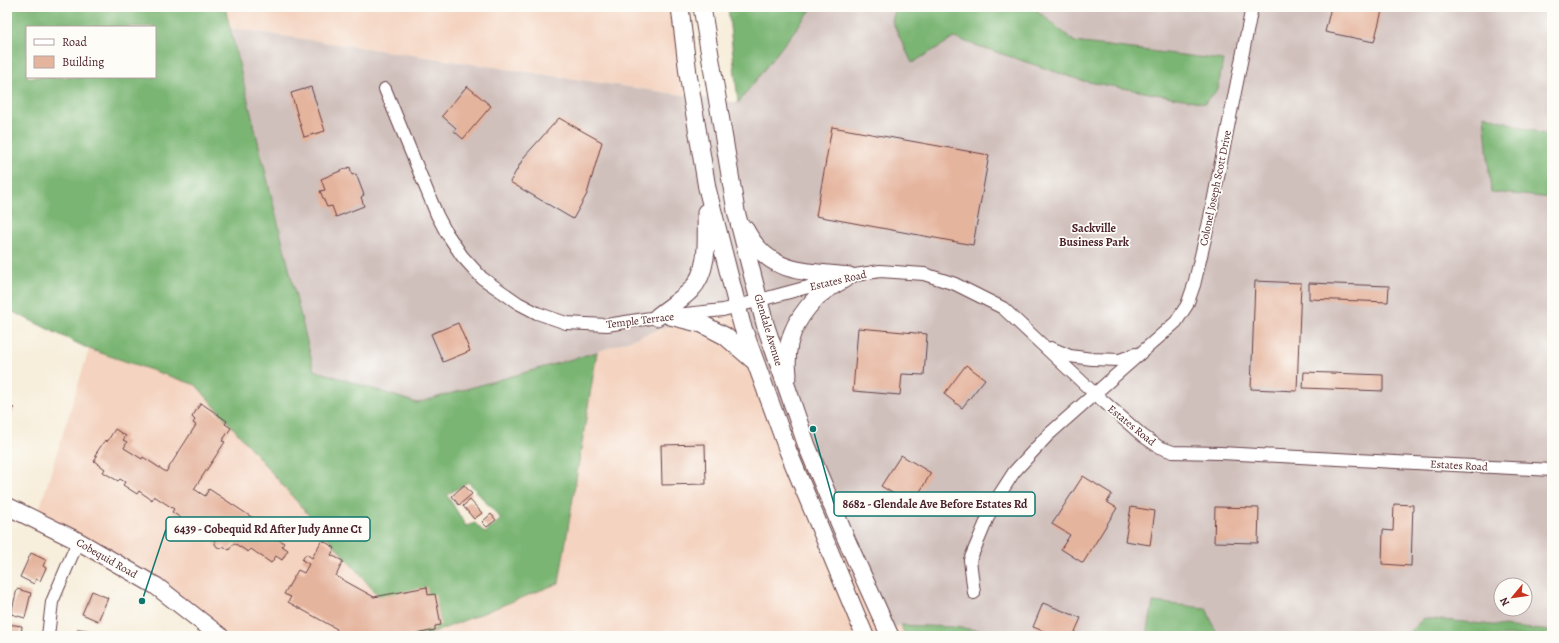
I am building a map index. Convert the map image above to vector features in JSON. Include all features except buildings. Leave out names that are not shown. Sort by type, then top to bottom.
[{"type":"main road","name":"Glendale Avenue","points":[[680,7],[688,74],[707,188],[737,307],[754,361],[788,451],[865,636]]},
{"type":"main road","name":"Glendale Avenue","points":[[702,7],[736,211],[765,324],[810,454],[890,636]]},
{"type":"main road","points":[[664,316],[692,289],[699,279],[706,256],[707,188]]},
{"type":"main road","points":[[736,211],[748,235],[758,249],[780,266],[803,271],[850,276]]},
{"type":"main road","points":[[791,398],[787,366],[788,345],[797,321],[816,297],[850,276]]},
{"type":"main road","points":[[664,316],[702,324],[725,336],[754,361]]},
{"type":"main road","name":"Cobequid Road","points":[[7,506],[78,541],[156,586],[220,636]]},
{"type":"street","name":"Colonel Joseph Scott Drive","points":[[974,593],[970,560],[994,503],[1014,472],[1048,435],[1176,322],[1187,305],[1194,285],[1209,222],[1252,7]]},
{"type":"street","name":"Temple Terrace","points":[[386,89],[429,196],[446,232],[462,256],[482,278],[518,303],[537,313],[566,323],[607,325],[664,316],[723,310],[759,301]]},
{"type":"street","name":"Estates Road","points":[[759,301],[850,276],[880,271],[924,274],[955,284],[1003,308],[1094,394],[1143,436],[1159,447],[1173,452],[1220,453],[1552,470]]},
{"type":"street","name":"Colonel Joseph Scott Drive","points":[[1039,342],[1070,356],[1092,359],[1120,360],[1142,352]]},
{"type":"street","points":[[48,636],[52,602],[78,541]]},
{"type":"shaded area","points":[[225,7],[677,7],[693,96],[230,28]]},
{"type":"shaded area","points":[[813,7],[896,7],[892,21],[912,63],[954,38],[1083,81],[1222,60],[1075,42],[1033,7],[1552,7],[1552,137],[1484,116],[1491,192],[1552,198],[1552,631],[1424,618],[1405,636],[1218,636],[1206,608],[1153,602],[1147,636],[1003,636],[1000,633],[953,627],[900,625],[880,635],[739,301],[597,352],[417,403],[314,370],[230,28],[738,103]]},
{"type":"shaded area","points":[[739,301],[880,635],[900,625],[906,636],[425,636],[559,583],[597,352]]},
{"type":"shaded area","points":[[89,349],[196,385],[413,636],[218,636],[125,577],[34,527]]},
{"type":"green space","points":[[7,7],[225,7],[314,370],[417,403],[597,352],[559,583],[425,636],[413,636],[196,385],[89,349],[7,309]],"holes":[[[468,482],[501,519],[485,533],[475,523],[466,526],[447,495]]]},
{"type":"green space","points":[[728,7],[813,7],[738,103]]},
{"type":"green space","points":[[896,7],[1033,7],[1075,42],[1223,60],[1218,89],[1205,103],[1083,81],[954,38],[912,63],[892,21]]},
{"type":"green space","points":[[1484,115],[1552,137],[1552,198],[1491,192]]},
{"type":"green space","points":[[1153,602],[1206,608],[1218,636],[1147,636]]},
{"type":"green space","points":[[1424,618],[1552,631],[1552,636],[1405,636]]},
{"type":"green space","points":[[900,625],[953,627],[1000,633],[1003,636],[906,636]]},
{"type":"place","name":"8682 - Glendale Ave Before Estates Rd","points":[[813,429]]},
{"type":"place","name":"6439 - Cobequid Rd After Judy Anne Ct","points":[[142,601]]},
{"type":"district","name":"Sackville Business Park","points":[[1094,235]]}]
